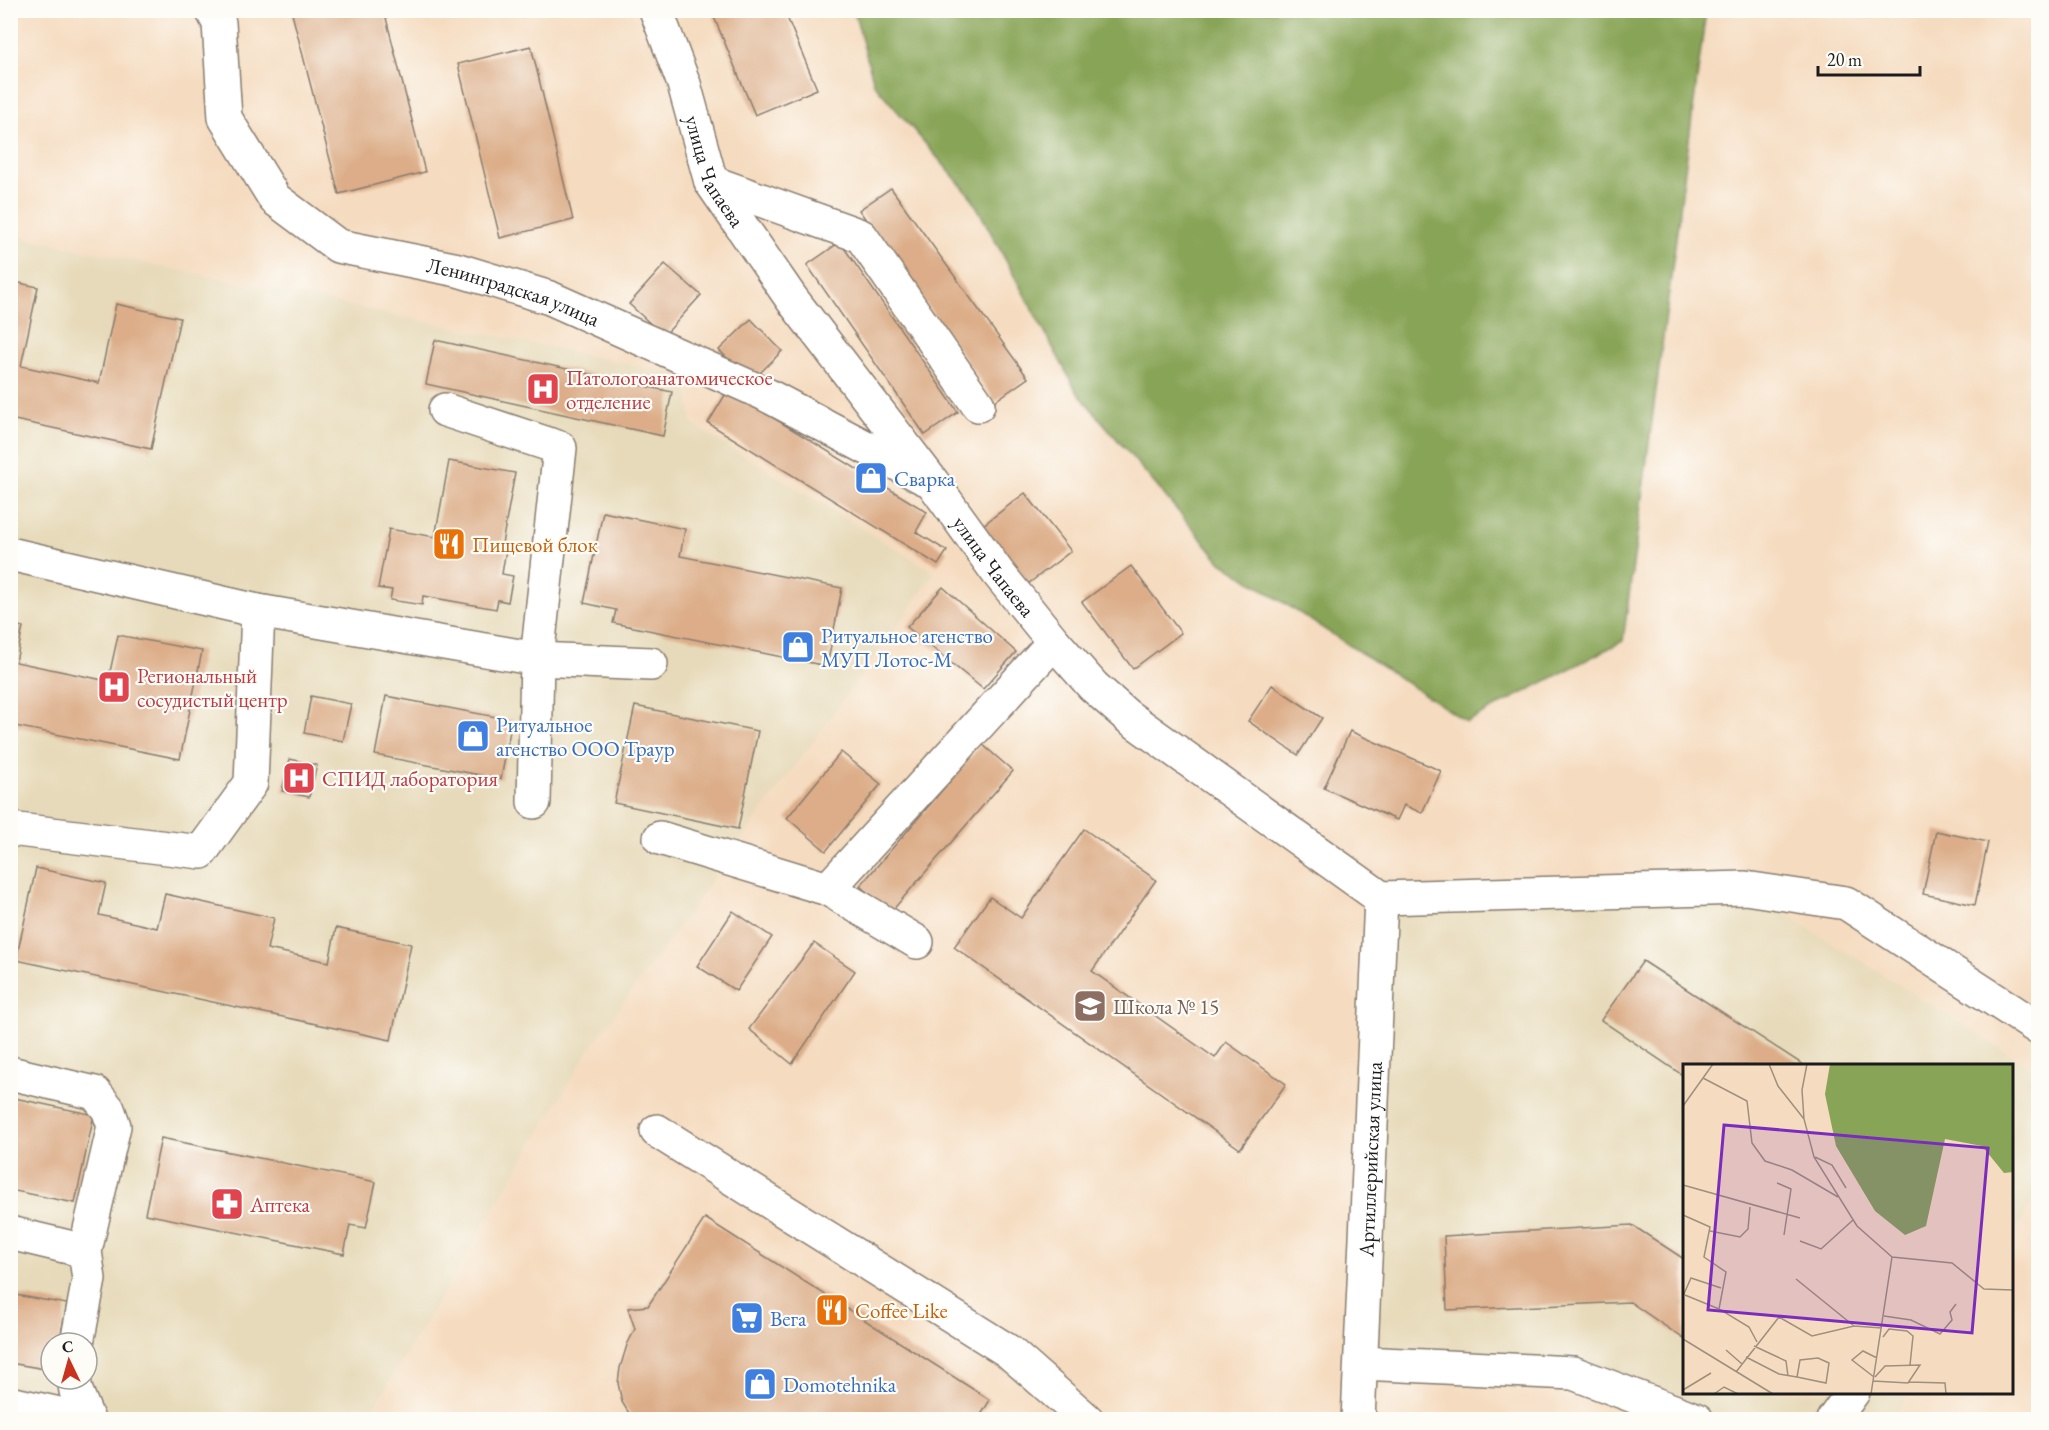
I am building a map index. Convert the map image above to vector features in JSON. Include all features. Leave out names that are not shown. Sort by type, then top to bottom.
[{"type":"street","name":"Ленинградская улица","points":[[212,10],[219,23],[225,118],[276,199],[338,246],[458,270],[550,298],[763,393],[933,483]]},
{"type":"street","name":"улица Чапаева","points":[[656,10],[684,84],[711,182],[791,298],[933,483],[998,573],[1054,642],[1093,686],[1126,716],[1381,898]]},
{"type":"street","points":[[711,182],[861,236],[978,405]]},
{"type":"street","points":[[445,410],[560,448],[537,659],[534,802]]},
{"type":"street","points":[[10,554],[258,611],[537,659],[651,664]]},
{"type":"street","points":[[10,829],[201,852],[251,783],[258,611]]},
{"type":"street","points":[[828,889],[1054,642]]},
{"type":"street","points":[[660,838],[828,889],[917,942]]},
{"type":"street","points":[[1381,898],[1745,888],[1846,903],[2038,1028]]},
{"type":"street","name":"Артиллерийская улица","points":[[1358,1419],[1381,898]]},
{"type":"street","points":[[10,1073],[95,1093],[108,1109],[114,1126],[85,1251],[89,1279],[78,1331]]},
{"type":"street","points":[[657,1131],[1008,1351],[1087,1419]]},
{"type":"street","points":[[10,1233],[85,1251]]},
{"type":"street","points":[[1361,1363],[1573,1373],[1697,1419]]},
{"type":"street","points":[[76,1391],[87,1419]]},
{"type":"street","points":[[1833,1419],[1852,1394]]},
{"type":"street","points":[[10,1403],[87,1419]]},
{"type":"shaded area","points":[[11,235],[686,376],[692,424],[935,573],[589,1050],[367,1419],[11,1420]]},
{"type":"shaded area","points":[[1745,888],[2038,1072],[2038,1194],[2013,1234],[2013,1064],[1683,1064],[1683,1394],[1909,1394],[1892,1419],[1644,1419],[1568,1390],[1360,1379],[1381,898]]},
{"type":"green space","points":[[854,11],[1706,11],[1623,641],[1467,722],[1221,562],[1077,392],[972,198],[874,84]]},
{"type":"building","points":[[291,10],[384,10],[425,172],[339,194]]},
{"type":"building","points":[[711,10],[784,10],[817,89],[755,115]]},
{"type":"building","points":[[531,46],[573,220],[500,238],[458,64]]},
{"type":"building","points":[[891,188],[1028,378],[995,401],[859,210]]},
{"type":"building","points":[[840,242],[958,412],[925,435],[807,265]]},
{"type":"building","points":[[665,264],[701,295],[664,336],[629,304]]},
{"type":"building","points":[[10,281],[38,287],[21,366],[99,383],[116,304],[180,318],[151,449],[10,419]]},
{"type":"building","points":[[751,319],[782,351],[751,382],[719,350]]},
{"type":"building","points":[[435,340],[672,392],[663,436],[426,384]]},
{"type":"building","points":[[728,390],[927,512],[916,532],[947,551],[938,565],[708,423]]},
{"type":"building","points":[[449,461],[515,473],[501,549],[506,549],[502,574],[513,576],[508,602],[498,600],[496,609],[423,596],[422,605],[390,600],[392,590],[378,588],[389,529],[435,537]]},
{"type":"building","points":[[1025,493],[1071,551],[1020,590],[974,532]]},
{"type":"building","points":[[603,512],[685,529],[680,556],[842,588],[827,666],[613,623],[616,610],[584,603]]},
{"type":"building","points":[[1131,566],[1181,633],[1133,669],[1082,602]]},
{"type":"building","points":[[943,587],[1016,652],[983,689],[907,627]]},
{"type":"building","points":[[10,624],[23,627],[16,662],[108,681],[118,635],[202,651],[180,759],[10,725]]},
{"type":"building","points":[[1272,685],[1322,718],[1298,755],[1248,721]]},
{"type":"building","points":[[311,696],[351,704],[343,741],[304,733]]},
{"type":"building","points":[[386,696],[512,720],[501,779],[375,755]]},
{"type":"building","points":[[635,706],[758,731],[738,829],[614,803]]},
{"type":"building","points":[[1350,731],[1441,771],[1422,813],[1404,805],[1397,820],[1324,788]]},
{"type":"building","points":[[982,744],[1013,771],[891,912],[860,886]]},
{"type":"building","points":[[841,752],[881,784],[826,851],[787,818]]},
{"type":"building","points":[[290,759],[317,765],[309,797],[282,791]]},
{"type":"building","name":"Школа № 15","points":[[1084,829],[1156,880],[1092,971],[1215,1058],[1226,1042],[1286,1084],[1240,1149],[954,947],[990,897],[1021,918]]},
{"type":"building","points":[[1936,831],[1988,842],[1975,905],[1923,894]]},
{"type":"building","points":[[36,868],[106,883],[99,915],[157,928],[165,894],[274,918],[267,949],[329,962],[336,928],[411,944],[391,1040],[16,960]]},
{"type":"building","points":[[733,911],[772,937],[736,991],[697,966]]},
{"type":"building","points":[[814,943],[855,971],[792,1064],[749,1029]]},
{"type":"building","points":[[1643,961],[1802,1064],[1683,1064],[1683,1075],[1601,1020]]},
{"type":"building","points":[[10,1097],[94,1115],[75,1203],[10,1190]]},
{"type":"building","points":[[161,1138],[376,1182],[366,1228],[350,1225],[344,1254],[145,1214]]},
{"type":"building","name":"Вега","points":[[705,1218],[990,1400],[978,1420],[633,1420],[622,1402],[618,1383],[627,1345],[635,1329],[628,1308],[648,1306]]},
{"type":"building","points":[[1632,1225],[1683,1258],[1683,1338],[1630,1302],[1447,1310],[1444,1236]]},
{"type":"building","points":[[10,1294],[67,1304],[61,1331],[39,1331],[39,1368],[10,1363]]},
{"type":"place","name":"Патологоанатомическое отделение","points":[[543,389]]},
{"type":"place","name":"Сварка","points":[[871,478]]},
{"type":"place","name":"Пищевой блок","points":[[449,544]]},
{"type":"place","name":"Ритуальное агенство МУП Лотос-М","points":[[798,647]]},
{"type":"place","name":"Региональный сосудистый центр","points":[[114,687]]},
{"type":"place","name":"Ритуальное агенство ООО Траур","points":[[473,736]]},
{"type":"place","name":"СПИД лаборатория","points":[[299,778]]},
{"type":"place","name":"Школа № 15","points":[[1090,1006]]},
{"type":"place","name":"Аптека","points":[[227,1204]]},
{"type":"place","name":"Coffee Like","points":[[832,1310]]},
{"type":"place","name":"Вега","points":[[747,1318]]},
{"type":"place","name":"Domotehnika","points":[[760,1384]]}]
